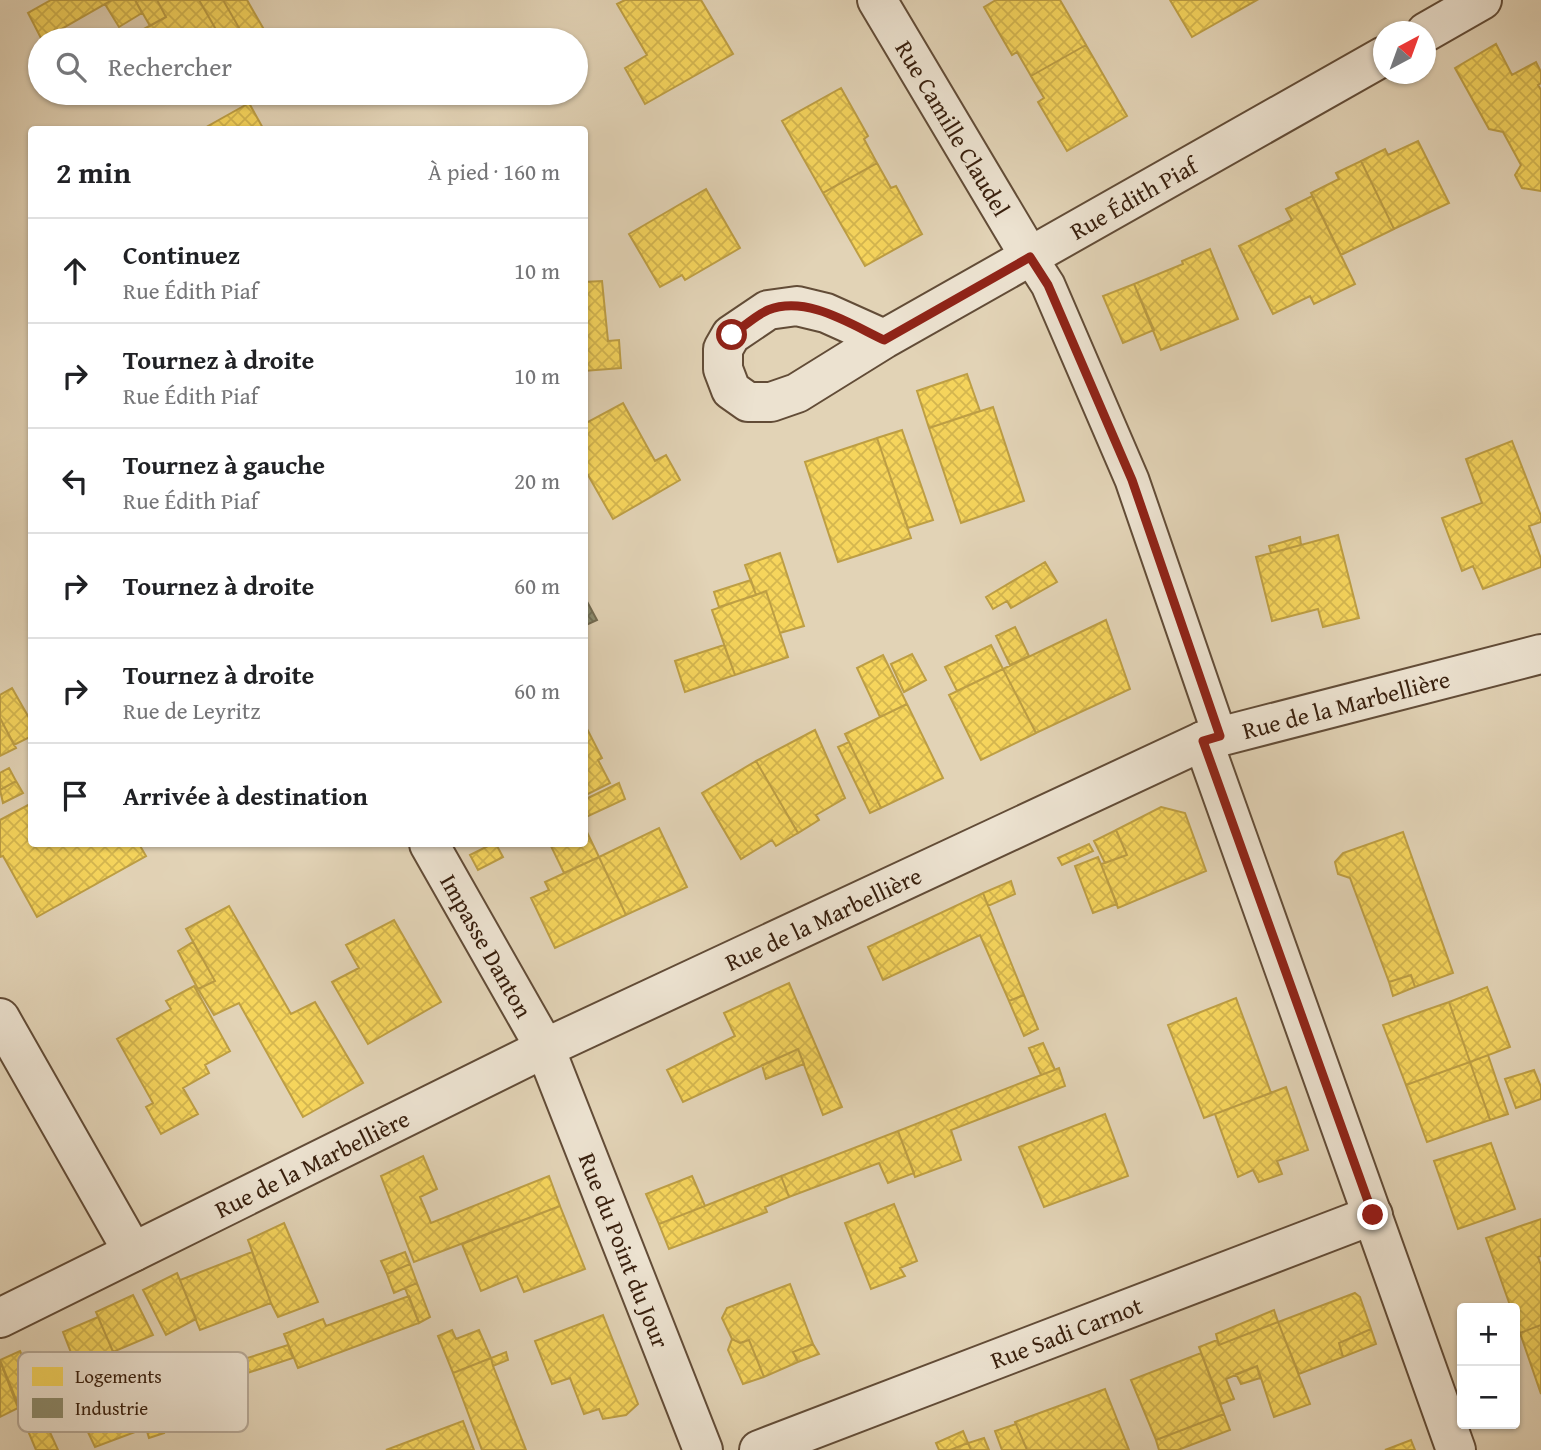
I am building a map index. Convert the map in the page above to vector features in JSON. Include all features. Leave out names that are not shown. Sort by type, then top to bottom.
[{"type":"street","name":"Rue Camille Claudel","points":[[877,0],[1030,257]]},
{"type":"street","points":[[1436,26],[1482,0]]},
{"type":"street","name":"Rue Édith Piaf","points":[[884,340],[1373,62]]},
{"type":"street","name":"Rue de la Marbellière","points":[[0,1318],[545,1048],[1212,739],[1541,654]]},
{"type":"street","points":[[1212,739],[1455,1450]]},
{"type":"street","name":"Impasse Danton","points":[[431,847],[545,1048]]},
{"type":"street","points":[[0,1018],[133,1252]]},
{"type":"street","name":"Rue du Point du Jour","points":[[545,1048],[704,1450]]},
{"type":"street","name":"Rue Sadi Carnot","points":[[759,1450],[1373,1215]]},
{"type":"lane","points":[[1030,257],[1048,285],[1132,480],[1212,739]]},
{"type":"building: Logements","points":[[51,0],[112,0],[63,28],[36,28],[28,13]]},
{"type":"building: Logements","points":[[112,0],[135,0],[142,13],[119,27],[105,4]]},
{"type":"building: Logements","points":[[135,0],[157,0],[166,17],[150,26]]},
{"type":"building: Logements","points":[[157,0],[199,0],[215,28],[146,28],[166,17]]},
{"type":"building: Logements","points":[[199,0],[223,0],[239,28],[215,28]]},
{"type":"building: Logements","points":[[223,0],[247,0],[263,28],[239,28]]},
{"type":"building: Logements","points":[[625,0],[701,0],[733,54],[645,104],[625,68],[647,55],[617,4]]},
{"type":"building: Logements","points":[[996,0],[1060,0],[1086,45],[1031,76],[1017,52],[1012,55],[984,7]]},
{"type":"building: Logements","points":[[1170,0],[1257,0],[1192,37]]},
{"type":"building: Logements","points":[[1496,44],[1512,75],[1536,62],[1541,72],[1541,83],[1538,85],[1541,90],[1541,191],[1522,188],[1515,175],[1521,165],[1503,132],[1489,129],[1455,68]]},
{"type":"building: Logements","points":[[1086,45],[1127,116],[1067,151],[1038,102],[1044,98],[1031,76]]},
{"type":"building: Logements","points":[[841,88],[868,136],[864,139],[877,163],[823,193],[782,121]]},
{"type":"building: Logements","points":[[250,105],[262,126],[208,126]]},
{"type":"building: Logements","points":[[1418,141],[1449,203],[1394,229],[1361,161],[1385,149],[1388,155]]},
{"type":"building: Logements","points":[[1361,161],[1394,229],[1341,255],[1311,193],[1339,179],[1336,173]]},
{"type":"building: Logements","points":[[877,163],[891,188],[896,186],[922,234],[865,266],[823,193]]},
{"type":"building: Logements","points":[[706,189],[740,248],[685,280],[682,275],[660,287],[629,234]]},
{"type":"building: Logements","points":[[1312,196],[1355,284],[1314,304],[1310,296],[1273,314],[1239,246],[1292,220],[1286,209]]},
{"type":"building: Logements","points":[[1210,249],[1238,319],[1161,350],[1134,284],[1183,264],[1182,261]]},
{"type":"building: Logements","points":[[602,281],[608,341],[619,340],[621,368],[588,371],[588,282]]},
{"type":"building: Logements","points":[[1134,284],[1154,330],[1123,343],[1103,296]]},
{"type":"building: Logements","points":[[967,374],[980,411],[929,428],[917,391]]},
{"type":"building: Logements","points":[[623,403],[655,461],[666,455],[680,480],[613,519],[588,475],[588,422]]},
{"type":"building: Logements","points":[[993,407],[1024,501],[961,523],[929,428]]},
{"type":"building: Logements","points":[[902,430],[933,520],[908,528],[877,438]]},
{"type":"building: Logements","points":[[877,438],[911,538],[838,562],[805,462]]},
{"type":"building: Logements","points":[[1512,441],[1541,516],[1541,522],[1529,526],[1541,559],[1541,567],[1483,589],[1473,566],[1462,571],[1442,518],[1482,503],[1466,459]]},
{"type":"building: Logements","points":[[1338,535],[1359,618],[1323,627],[1318,609],[1272,621],[1256,557]]},
{"type":"building: Logements","points":[[1300,537],[1301,545],[1271,553],[1269,546]]},
{"type":"building: Logements","points":[[780,553],[804,626],[780,633],[766,591],[756,595],[745,565]]},
{"type":"building: Logements","points":[[1045,562],[1057,582],[1011,608],[1007,601],[993,609],[986,597]]},
{"type":"building: Logements","points":[[751,580],[756,595],[719,607],[714,592]]},
{"type":"building: Logements","points":[[766,591],[788,657],[735,675],[712,610]]},
{"type":"building: Logements","points":[[1106,620],[1130,689],[1036,733],[1003,669]]},
{"type":"building: Logements","points":[[1015,627],[1029,656],[1010,665],[996,636]]},
{"type":"building: Logements","points":[[724,645],[735,675],[685,692],[675,661]]},
{"type":"building: Logements","points":[[991,645],[1003,669],[957,691],[945,667]]},
{"type":"building: Logements","points":[[912,654],[926,680],[904,692],[891,664]]},
{"type":"building: Logements","points":[[883,655],[907,704],[880,717],[857,668]]},
{"type":"building: Logements","points":[[1003,669],[1036,733],[981,760],[949,695]]},
{"type":"building: Logements","points":[[12,688],[28,716],[28,738],[14,745],[0,718],[0,695]]},
{"type":"building: Logements","points":[[907,704],[943,778],[881,808],[845,734]]},
{"type":"building: Logements","points":[[0,718],[16,748],[0,756]]},
{"type":"building: Logements","points":[[815,730],[845,798],[816,815],[819,820],[798,833],[756,761]]},
{"type":"building: Logements","points":[[588,731],[602,758],[598,760],[610,783],[588,794]]},
{"type":"building: Logements","points":[[849,742],[881,808],[870,813],[838,747]]},
{"type":"building: Logements","points":[[756,761],[798,833],[776,846],[772,840],[741,859],[702,793]]},
{"type":"building: Logements","points":[[9,768],[16,781],[0,790],[0,773]]},
{"type":"building: Logements","points":[[16,781],[23,793],[3,803],[0,790]]},
{"type":"building: Logements","points":[[619,783],[625,799],[588,816],[588,798]]},
{"type":"building: Logements","points":[[28,805],[28,847],[141,847],[146,856],[37,917],[3,856],[0,857],[0,820]]},
{"type":"building: Logements","points":[[1161,807],[1185,813],[1206,871],[1118,908],[1101,864],[1127,855],[1116,830]]},
{"type":"building: Logements","points":[[659,828],[687,887],[626,915],[599,857]]},
{"type":"building: Logements","points":[[1116,830],[1127,855],[1105,863],[1094,841]]},
{"type":"building: Logements","points":[[1403,832],[1453,973],[1415,987],[1411,975],[1389,982],[1350,878],[1338,874],[1335,862],[1343,853]]},
{"type":"building: Logements","points":[[588,834],[599,857],[564,873],[551,847],[588,847]]},
{"type":"building: Logements","points":[[1089,844],[1093,851],[1062,865],[1058,858]]},
{"type":"building: Logements","points":[[486,847],[498,847],[503,857],[478,870],[470,855]]},
{"type":"building: Logements","points":[[599,857],[626,915],[555,948],[531,898],[549,890],[545,882]]},
{"type":"building: Logements","points":[[1098,857],[1117,904],[1093,913],[1075,866]]},
{"type":"building: Logements","points":[[1011,881],[1015,894],[988,906],[983,893]]},
{"type":"building: Logements","points":[[983,893],[1024,995],[1009,1001],[980,935],[883,980],[868,947]]},
{"type":"building: Logements","points":[[229,906],[291,1014],[315,1002],[363,1083],[303,1117],[239,1003],[214,1015],[198,989],[215,981],[186,929]]},
{"type":"building: Logements","points":[[394,920],[441,1002],[368,1044],[332,982],[359,968],[346,945]]},
{"type":"building: Logements","points":[[193,942],[215,981],[198,989],[178,951]]},
{"type":"building: Logements","points":[[1411,975],[1415,987],[1393,996],[1389,982]]},
{"type":"building: Logements","points":[[789,983],[842,1107],[823,1115],[798,1049],[683,1102],[667,1070],[735,1036],[724,1013]]},
{"type":"building: Logements","points":[[194,986],[230,1051],[205,1065],[209,1073],[183,1088],[198,1114],[161,1134],[146,1107],[153,1103],[117,1039],[171,1009],[166,1001]]},
{"type":"building: Logements","points":[[1487,987],[1510,1047],[1470,1062],[1449,1002]]},
{"type":"building: Logements","points":[[1024,995],[1038,1029],[1024,1036],[1009,1001]]},
{"type":"building: Logements","points":[[1236,998],[1271,1093],[1204,1118],[1168,1025]]},
{"type":"building: Logements","points":[[1449,1002],[1470,1062],[1406,1085],[1383,1025]]},
{"type":"building: Logements","points":[[1043,1043],[1055,1070],[1041,1075],[1029,1048]]},
{"type":"building: Logements","points":[[798,1049],[804,1064],[766,1079],[762,1065]]},
{"type":"building: Logements","points":[[1488,1055],[1508,1114],[1490,1120],[1470,1062]]},
{"type":"building: Logements","points":[[1470,1062],[1490,1120],[1427,1142],[1406,1085]]},
{"type":"building: Logements","points":[[1059,1068],[1065,1086],[951,1130],[961,1160],[915,1177],[898,1131]]},
{"type":"building: Logements","points":[[1534,1070],[1541,1087],[1541,1099],[1516,1108],[1505,1079]]},
{"type":"building: Logements","points":[[1286,1087],[1308,1150],[1277,1161],[1282,1174],[1259,1182],[1253,1170],[1238,1177],[1215,1114]]},
{"type":"building: Logements","points":[[1105,1114],[1128,1176],[1044,1207],[1019,1147]]},
{"type":"building: Logements","points":[[898,1131],[914,1173],[888,1183],[879,1163],[789,1197],[781,1176]]},
{"type":"building: Logements","points":[[1491,1143],[1515,1209],[1458,1229],[1434,1161]]},
{"type":"building: Logements","points":[[423,1156],[437,1189],[420,1197],[431,1223],[549,1176],[560,1206],[414,1262],[381,1176]]},
{"type":"building: Logements","points":[[692,1176],[705,1206],[659,1224],[646,1194]]},
{"type":"building: Logements","points":[[781,1176],[789,1197],[765,1207],[767,1212],[669,1249],[659,1224]]},
{"type":"building: Logements","points":[[894,1204],[917,1261],[900,1268],[905,1276],[871,1289],[845,1223]]},
{"type":"building: Logements","points":[[560,1206],[585,1269],[524,1292],[517,1276],[481,1291],[462,1244]]},
{"type":"building: Logements","points":[[1541,1219],[1541,1256],[1538,1257],[1541,1265],[1541,1325],[1520,1333],[1520,1303],[1509,1303],[1486,1238]]},
{"type":"building: Logements","points":[[284,1223],[318,1302],[278,1317],[248,1240]]},
{"type":"building: Logements","points":[[252,1252],[271,1303],[200,1330],[180,1280]]},
{"type":"building: Logements","points":[[405,1252],[410,1264],[387,1274],[381,1261]]},
{"type":"building: Logements","points":[[410,1264],[417,1283],[394,1293],[387,1274]]},
{"type":"building: Logements","points":[[177,1273],[196,1319],[166,1335],[143,1290]]},
{"type":"building: Logements","points":[[417,1283],[430,1317],[419,1323],[405,1288]]},
{"type":"building: Logements","points":[[790,1284],[813,1344],[793,1352],[798,1362],[764,1377],[749,1340],[740,1343],[732,1339],[722,1318],[727,1308]]},
{"type":"building: Logements","points":[[1355,1293],[1360,1297],[1371,1329],[1339,1343],[1343,1357],[1299,1374],[1278,1322]]},
{"type":"building: Logements","points":[[133,1295],[153,1335],[113,1352],[96,1312]]},
{"type":"building: Logements","points":[[409,1296],[419,1323],[298,1368],[284,1334],[323,1319],[326,1326]]},
{"type":"building: Logements","points":[[1274,1310],[1278,1322],[1219,1345],[1216,1334]]},
{"type":"building: Logements","points":[[603,1315],[638,1404],[626,1415],[603,1419],[599,1409],[584,1414],[570,1378],[552,1384],[535,1341]]},
{"type":"building: Logements","points":[[98,1317],[113,1352],[71,1352],[63,1332]]},
{"type":"building: Logements","points":[[1278,1322],[1310,1404],[1274,1417],[1257,1366],[1226,1379],[1234,1399],[1221,1404],[1199,1347],[1217,1340],[1219,1345]]},
{"type":"building: Logements","points":[[1541,1325],[1541,1394],[1520,1333]]},
{"type":"building: Logements","points":[[1371,1329],[1376,1344],[1343,1357],[1339,1343]]},
{"type":"building: Logements","points":[[452,1330],[456,1339],[479,1330],[491,1358],[453,1373],[438,1336]]},
{"type":"building: Logements","points":[[732,1339],[740,1343],[749,1340],[764,1377],[743,1384],[728,1350]]},
{"type":"building: Logements","points":[[813,1344],[819,1354],[798,1362],[793,1352]]},
{"type":"building: Logements","points":[[288,1345],[293,1358],[248,1373],[248,1358]]},
{"type":"building: Logements","points":[[20,1351],[20,1352],[18,1352],[18,1402],[17,1402],[0,1360]]},
{"type":"building: Logements","points":[[506,1352],[508,1360],[493,1366],[491,1358]]},
{"type":"building: Logements","points":[[1201,1353],[1224,1414],[1156,1440],[1131,1380]]},
{"type":"building: Logements","points":[[491,1358],[526,1450],[482,1450],[453,1373]]},
{"type":"building: Logements","points":[[0,1361],[18,1408],[0,1417]]},
{"type":"building: Logements","points":[[1257,1366],[1260,1378],[1241,1384],[1236,1374]]},
{"type":"building: Logements","points":[[1105,1389],[1129,1450],[1027,1450],[1015,1422]]},
{"type":"building: Logements","points":[[1224,1414],[1230,1430],[1178,1450],[1159,1450],[1156,1440]]},
{"type":"building: Logements","points":[[463,1421],[474,1450],[386,1450]]},
{"type":"building: Logements","points":[[1016,1424],[1027,1450],[1002,1450],[995,1431]]},
{"type":"building: Logements","points":[[963,1431],[968,1443],[950,1450],[939,1450],[936,1443]]},
{"type":"building: Logements","points":[[28,1432],[50,1432],[58,1450],[36,1450]]},
{"type":"building: Logements","points":[[88,1432],[135,1432],[95,1447]]},
{"type":"building: Logements","points":[[147,1432],[164,1432],[164,1433],[149,1438]]},
{"type":"building: Logements","points":[[984,1438],[989,1450],[971,1450],[968,1443]]},
{"type":"building: Logements","points":[[1411,1440],[1415,1450],[1385,1450]]},
{"type":"building: Logements","points":[[968,1443],[971,1450],[950,1450]]},
{"type":"building: Industrie","points":[[588,603],[597,620],[588,624]]},
{"type":"route","points":[[732,335],[768,310],[797,306],[826,313],[884,340],[1030,257],[1048,285],[1132,480],[1220,736],[1203,741],[1373,1215]]}]
